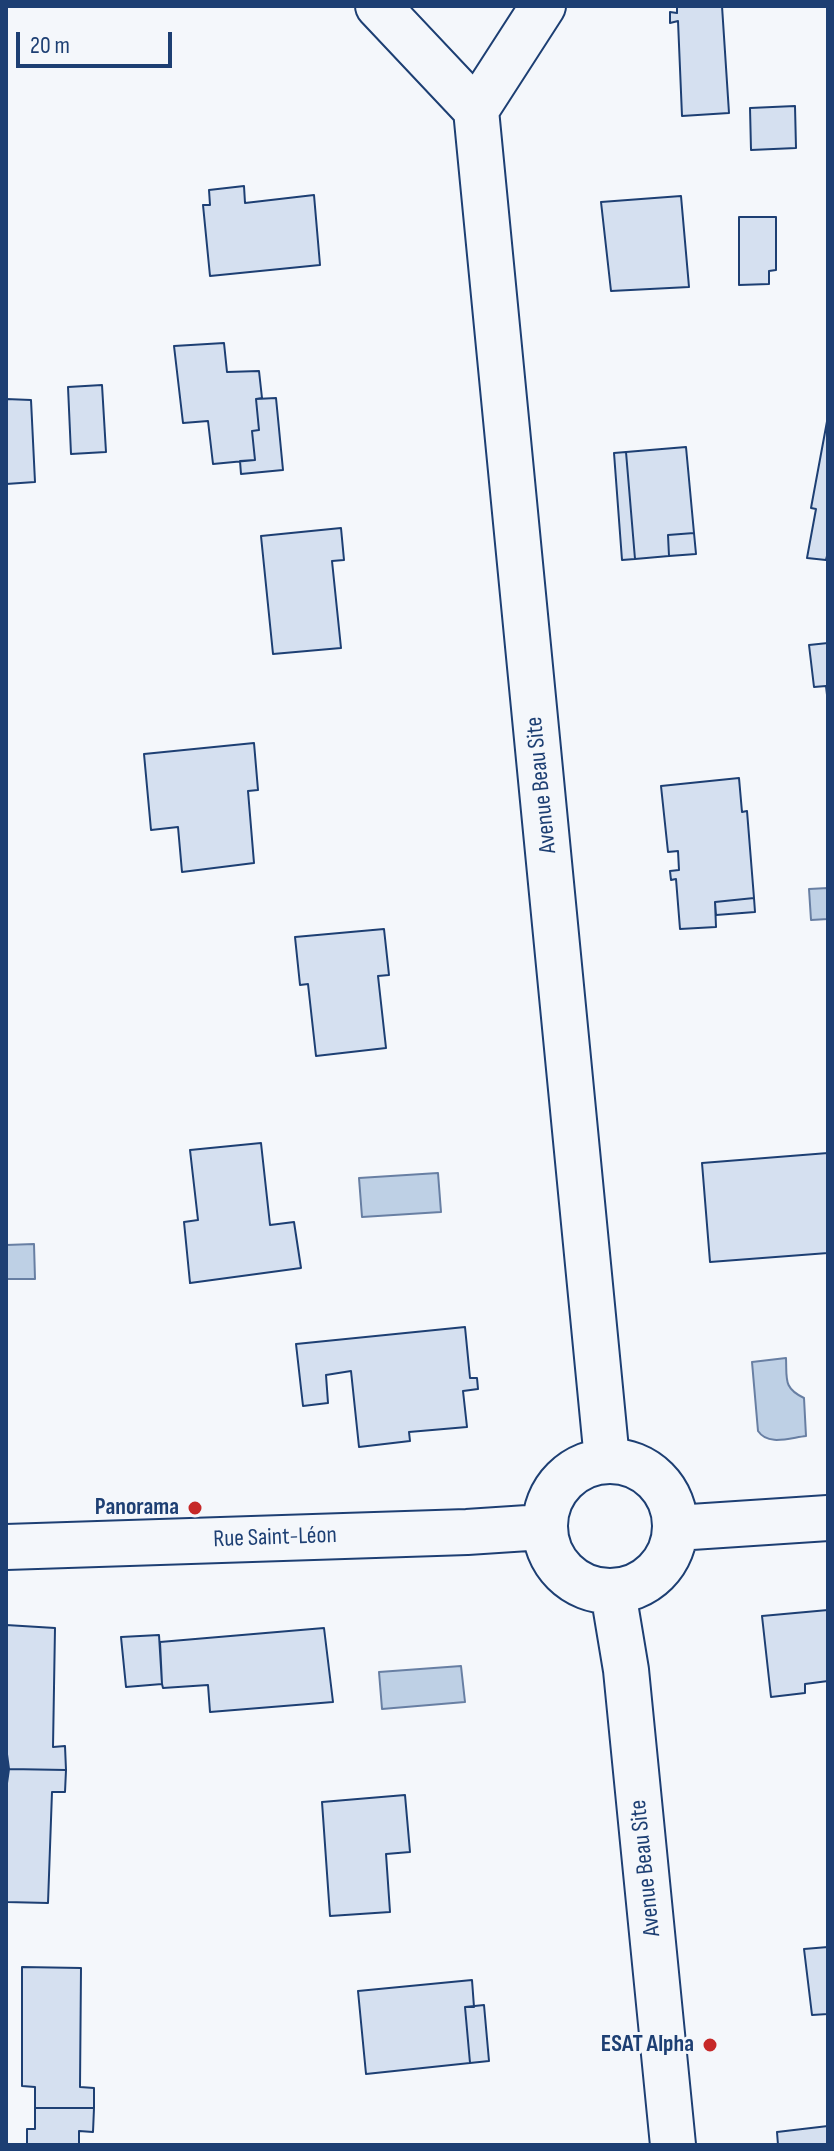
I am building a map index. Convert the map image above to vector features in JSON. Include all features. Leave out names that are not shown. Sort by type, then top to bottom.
[{"type":"street","points":[[378,6],[476,110],[543,6]]},
{"type":"street","name":"Avenue Beau Site","points":[[476,110],[607,1460]]},
{"type":"street","points":[[607,1460],[629,1463],[648,1472],[663,1487],[673,1506],[676,1528],[672,1547],[663,1564],[641,1582],[613,1592],[592,1590],[558,1567],[547,1548],[543,1527],[546,1507],[555,1488],[569,1474],[587,1464],[607,1460]]},
{"type":"street","points":[[676,1528],[828,1518]]},
{"type":"street","name":"Rue Saint-Léon","points":[[6,1547],[451,1533],[543,1527]]},
{"type":"street","name":"Avenue Beau Site","points":[[613,1592],[626,1670],[673,2145]]},
{"type":"water","points":[[828,888],[828,919],[811,920],[809,889]]},
{"type":"water","points":[[438,1173],[441,1212],[362,1217],[359,1178]]},
{"type":"water","points":[[34,1244],[35,1279],[6,1279],[6,1245]]},
{"type":"water","points":[[786,1358],[789,1386],[804,1398],[806,1436],[773,1440],[758,1431],[752,1362]]},
{"type":"water","points":[[461,1666],[465,1702],[382,1709],[379,1672]]},
{"type":"building","points":[[677,6],[722,6],[729,113],[682,116],[678,21],[670,23],[670,12],[677,13]]},
{"type":"building","points":[[795,106],[796,148],[751,150],[750,108]]},
{"type":"building","points":[[244,186],[245,203],[314,195],[320,265],[210,276],[203,205],[210,205],[209,190]]},
{"type":"building","points":[[681,196],[689,287],[611,291],[601,202]]},
{"type":"building","points":[[739,217],[776,217],[776,270],[769,271],[769,284],[739,285]]},
{"type":"building","points":[[224,343],[227,372],[259,371],[262,398],[256,399],[259,430],[252,431],[255,460],[213,464],[208,421],[183,423],[174,346]]},
{"type":"building","points":[[102,385],[106,452],[71,454],[68,387]]},
{"type":"building","points":[[276,398],[283,470],[241,474],[240,461],[255,460],[252,431],[259,430],[256,399]]},
{"type":"building","points":[[6,399],[31,400],[35,482],[6,484]]},
{"type":"building","points":[[828,416],[826,560],[807,558],[816,509],[811,508]]},
{"type":"building","points":[[686,447],[694,533],[668,535],[669,556],[635,559],[626,452]]},
{"type":"building","points":[[626,452],[635,559],[622,560],[614,453]]},
{"type":"building","points":[[341,528],[344,560],[332,561],[341,648],[273,654],[261,536]]},
{"type":"building","points":[[694,533],[696,554],[669,556],[668,535]]},
{"type":"building","points":[[828,643],[828,704],[826,686],[814,687],[809,645]]},
{"type":"building","points":[[254,743],[258,790],[248,791],[254,863],[182,872],[178,827],[151,830],[144,754]]},
{"type":"building","points":[[739,778],[742,812],[747,811],[754,898],[715,902],[716,927],[680,929],[676,879],[671,880],[670,871],[679,870],[678,851],[668,852],[661,786]]},
{"type":"building","points":[[754,898],[755,912],[716,915],[715,902]]},
{"type":"building","points":[[384,929],[389,975],[378,976],[386,1048],[316,1056],[308,984],[300,985],[295,937]]},
{"type":"building","points":[[261,1143],[270,1225],[294,1222],[301,1268],[190,1283],[184,1222],[198,1220],[190,1150]]},
{"type":"building","points":[[828,1153],[828,1253],[710,1262],[702,1163]]},
{"type":"building","points":[[465,1327],[470,1378],[477,1378],[478,1389],[463,1391],[467,1427],[409,1432],[410,1441],[359,1447],[351,1371],[326,1375],[328,1403],[303,1406],[296,1344]]},
{"type":"building","points":[[828,1610],[828,1681],[805,1684],[805,1693],[771,1697],[762,1616]]},
{"type":"building","points":[[6,1625],[55,1628],[53,1747],[65,1746],[66,1770],[9,1769],[6,1747]]},
{"type":"building","points":[[324,1628],[333,1702],[210,1712],[208,1685],[163,1688],[160,1642]]},
{"type":"building","points":[[159,1635],[162,1684],[126,1687],[121,1637]]},
{"type":"building","points":[[9,1769],[66,1770],[65,1792],[52,1792],[48,1903],[6,1902],[6,1790]]},
{"type":"building","points":[[405,1795],[410,1852],[386,1854],[390,1912],[330,1916],[322,1802]]},
{"type":"building","points":[[828,1947],[828,2014],[812,2015],[804,1949]]},
{"type":"building","points":[[22,1967],[81,1968],[80,2087],[94,2088],[94,2108],[35,2108],[35,2087],[22,2086]]},
{"type":"building","points":[[472,1980],[474,2007],[465,2007],[470,2063],[366,2074],[358,1991]]},
{"type":"building","points":[[484,2005],[489,2061],[470,2063],[465,2007]]},
{"type":"building","points":[[35,2108],[94,2108],[93,2132],[79,2131],[79,2145],[27,2145],[27,2129],[35,2129]]},
{"type":"building","points":[[828,2126],[828,2145],[778,2145],[777,2132]]},
{"type":"place","name":"Panorama","points":[[195,1508]]},
{"type":"place","name":"ESAT Alpha","points":[[710,2045]]}]
